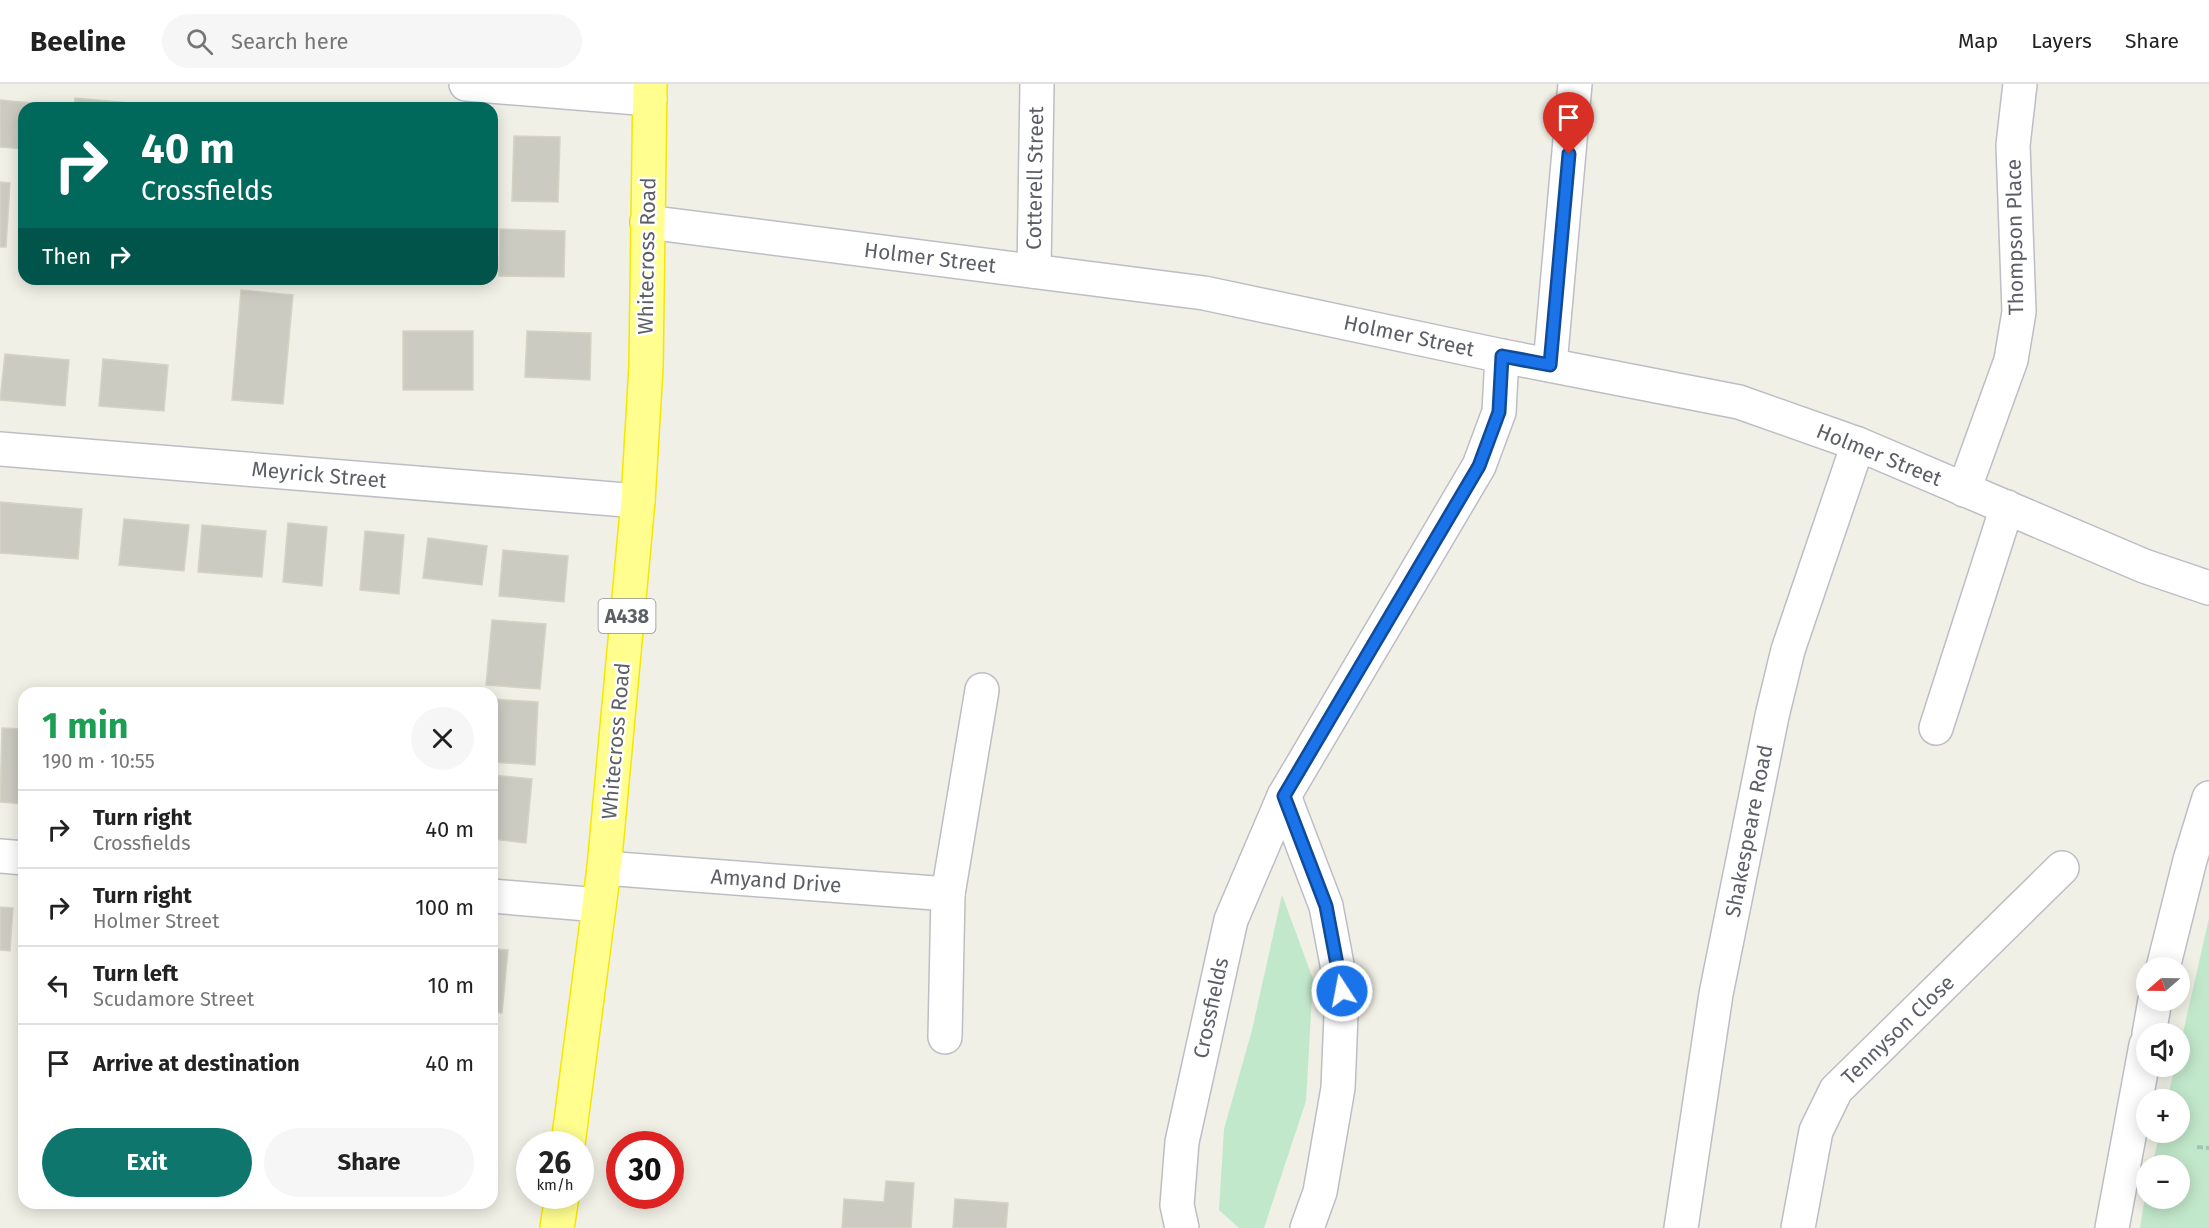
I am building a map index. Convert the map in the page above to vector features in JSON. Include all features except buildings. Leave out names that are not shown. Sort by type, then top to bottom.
[{"type":"highway","name":"Whitecross Road","points":[[570,1131],[604,868],[638,501],[646,367],[650,92]]},
{"type":"highway","points":[[557,1228],[560,1209]]},
{"type":"street","points":[[466,84],[650,92]]},
{"type":"street","name":"Cotterell Street","points":[[1034,271],[1037,84]]},
{"type":"street","points":[[1550,365],[1575,84]]},
{"type":"street","name":"Thompson Place","points":[[1964,490],[2011,360],[2019,312],[2013,145],[2020,84]]},
{"type":"street","name":"Holmer Street","points":[[648,222],[1204,293],[1502,356],[1739,402],[1858,444],[2144,566],[2209,588]]},
{"type":"street","name":"Crossfields","points":[[1182,1228],[1177,1205],[1182,1142],[1231,920],[1284,796],[1479,466],[1499,412],[1502,356]]},
{"type":"street","name":"Shakespeare Road","points":[[1681,1228],[1716,994],[1772,716],[1788,650],[1858,444]]},
{"type":"street","name":"Meyrick Street","points":[[0,449],[638,501]]},
{"type":"street","points":[[1936,728],[2007,507]]},
{"type":"street","points":[[945,1037],[948,894],[982,690]]},
{"type":"street","points":[[1284,796],[1326,906],[1342,991],[1338,1088],[1320,1192],[1307,1228]]},
{"type":"street","points":[[2166,957],[2190,860],[2209,798]]},
{"type":"street","points":[[0,856],[18,858]]},
{"type":"street","name":"Amyand Drive","points":[[604,868],[948,894]]},
{"type":"street","name":"Tennyson Close","points":[[1798,1228],[1816,1131],[1836,1090],[2062,868]]},
{"type":"street","points":[[498,897],[599,905]]},
{"type":"street","points":[[2112,1228],[2140,1077]]},
{"type":"path","points":[[2197,1147],[2209,1148]]},
{"type":"green space","points":[[1282,895],[1313,979],[1306,1101],[1264,1228],[1239,1228],[1219,1210],[1224,1129],[1252,1030]]},
{"type":"green space","points":[[2209,918],[2209,1228],[2140,1228],[2143,1209],[2190,1209],[2190,1155],[2154,1155],[2158,1143],[2190,1143],[2190,1089],[2170,1089],[2172,1077],[2190,1077],[2190,1023],[2185,1023],[2188,1011],[2190,1011],[2190,1002]]},
{"type":"route","points":[[1342,991],[1326,906],[1284,796],[1479,466],[1499,412],[1502,356],[1550,365],[1569,154]]}]
